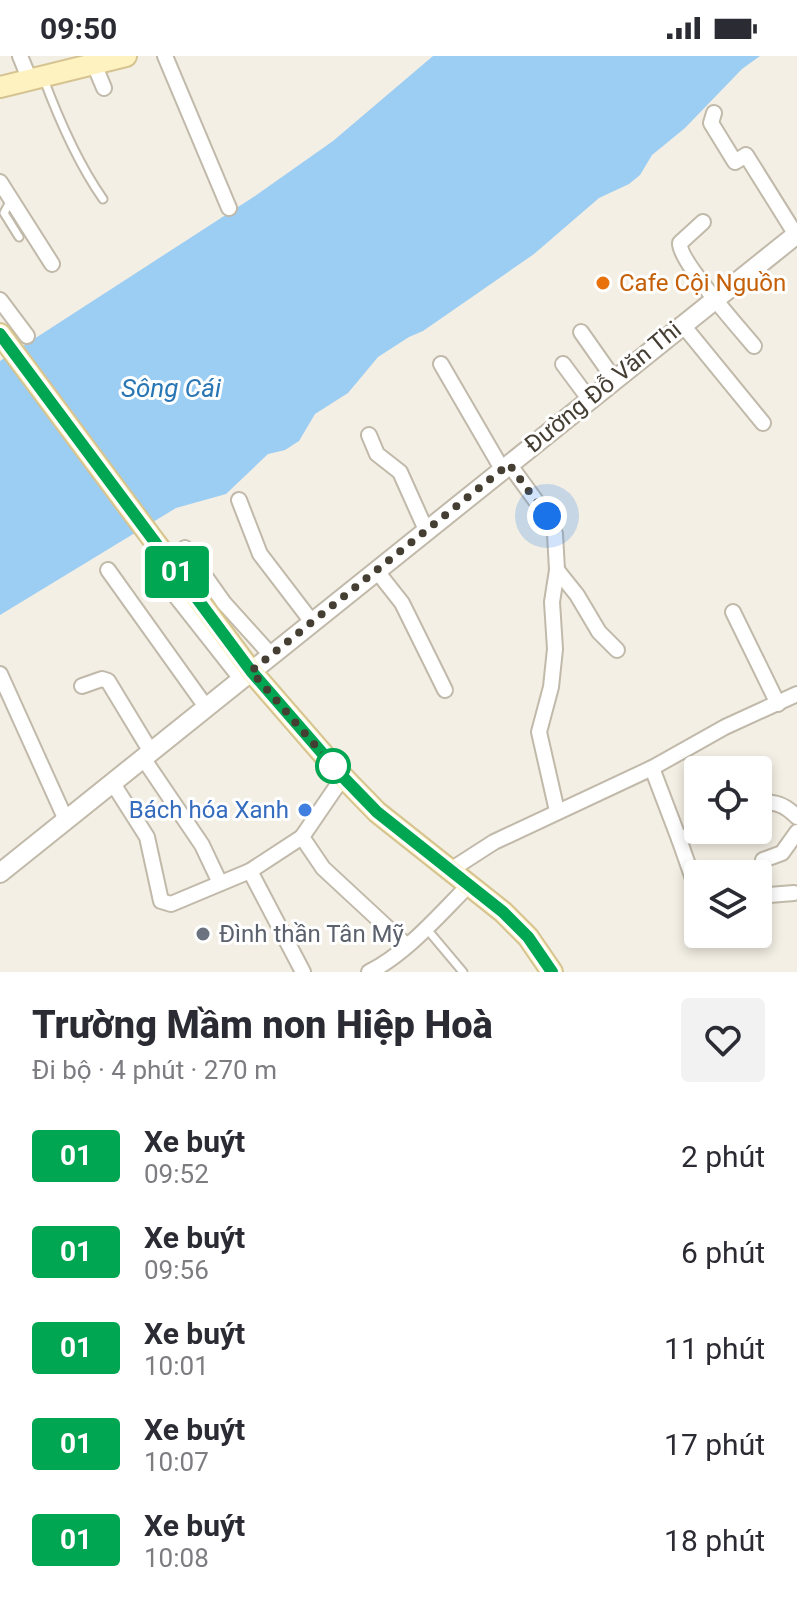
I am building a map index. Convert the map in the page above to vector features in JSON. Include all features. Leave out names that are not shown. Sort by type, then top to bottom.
[{"type":"main road","points":[[0,87],[126,56]]},
{"type":"main road","points":[[0,334],[211,618],[246,675],[377,812],[511,920],[528,937],[552,972]]},
{"type":"street","points":[[20,56],[36,76]]},
{"type":"street","points":[[165,56],[229,208]]},
{"type":"street","points":[[94,64],[104,88]]},
{"type":"street","points":[[714,113],[712,127],[722,144],[735,162],[746,155],[797,235]]},
{"type":"street","points":[[0,182],[52,264]]},
{"type":"street","points":[[703,222],[679,246],[703,284],[754,346]]},
{"type":"street","name":"Đường Đỗ Văn Thi","points":[[0,873],[797,235]]},
{"type":"street","points":[[0,300],[27,336]]},
{"type":"street","points":[[682,324],[763,423]]},
{"type":"street","points":[[581,332],[614,379]]},
{"type":"street","points":[[441,364],[505,466],[552,524],[557,570],[552,602],[555,649],[551,687],[539,732],[557,811]]},
{"type":"street","points":[[563,364],[589,399]]},
{"type":"street","points":[[369,435],[377,454],[400,472],[426,530]]},
{"type":"street","points":[[239,500],[260,554],[312,622]]},
{"type":"street","points":[[185,548],[224,603],[271,655]]},
{"type":"street","points":[[152,566],[246,675]]},
{"type":"street","points":[[108,570],[206,707]]},
{"type":"street","points":[[376,570],[402,603],[445,690]]},
{"type":"street","points":[[557,570],[577,595],[599,632],[617,650]]},
{"type":"street","points":[[733,612],[778,704]]},
{"type":"street","points":[[0,674],[66,820]]},
{"type":"street","points":[[82,686],[102,679],[108,681],[147,755],[202,845],[220,883]]},
{"type":"street","points":[[449,871],[494,842],[652,768],[725,727],[797,694]]},
{"type":"street","points":[[652,768],[686,860]]},
{"type":"street","points":[[112,782],[147,837],[161,901],[171,904],[250,871],[302,837],[343,777]]},
{"type":"street","points":[[772,802],[785,806],[797,817]]},
{"type":"street","points":[[763,860],[782,853],[797,832]]},
{"type":"street","points":[[302,837],[323,868],[406,945]]},
{"type":"street","points":[[679,839],[684,837]]},
{"type":"street","points":[[250,871],[303,972]]},
{"type":"street","points":[[369,972],[387,967],[468,886]]},
{"type":"street","points":[[772,895],[794,893]]},
{"type":"lane","points":[[36,76],[87,176],[103,199]]},
{"type":"lane","points":[[11,200],[4,213],[19,237]]},
{"type":"lane","points":[[426,928],[463,972]]},
{"type":"water","name":"Sông Cái","points":[[433,56],[760,56],[742,69],[685,128],[652,155],[640,175],[629,184],[599,198],[534,254],[423,331],[378,357],[348,393],[315,414],[299,441],[285,450],[268,454],[226,494],[176,508],[0,615],[0,361],[255,196],[333,141]]},
{"type":"bus line","name":"01","points":[[0,334],[251,671],[377,812],[503,912],[528,937],[552,972]]},
{"type":"place","name":"Cafe Cội Nguồn","points":[[603,283]]},
{"type":"place","name":"Bách hóa Xanh","points":[[305,810]]},
{"type":"place","name":"Đình thần Tân Mỹ","points":[[203,934]]},
{"type":"route","points":[[333,766],[251,671],[509,464],[547,516]]}]
